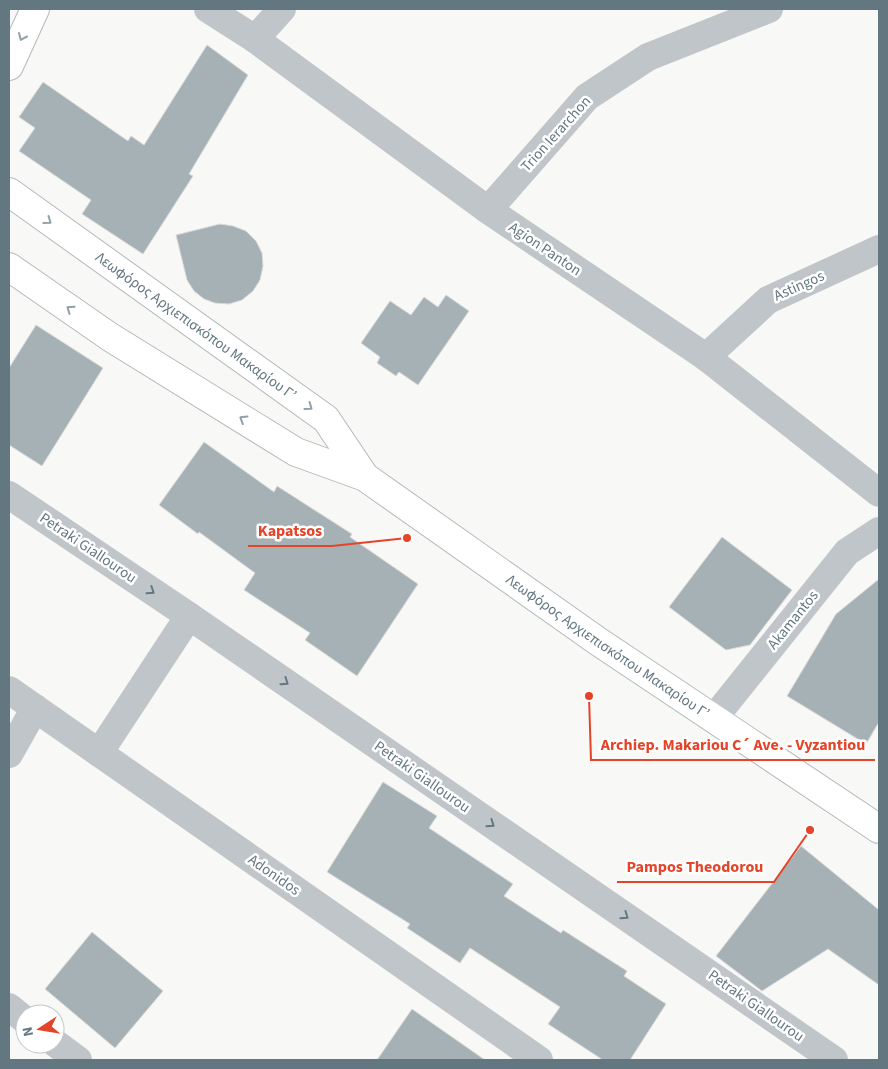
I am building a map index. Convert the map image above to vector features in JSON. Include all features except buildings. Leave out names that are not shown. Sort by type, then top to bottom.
[{"type":"main road","points":[[9,66],[35,9]]},
{"type":"main road","name":"Λεωφόρος Αρχιεπισκόπου Μακαρίου Γ’","points":[[9,192],[326,419],[365,477]]},
{"type":"main road","name":"Λεωφόρος Αρχιεπισκόπου Μακαρίου Γ’","points":[[9,267],[110,337],[296,452],[365,477],[599,642],[879,829]]},
{"type":"street","name":"Agion Panton","points":[[208,9],[255,39],[488,210],[706,357],[879,493]]},
{"type":"street","points":[[255,39],[282,9]]},
{"type":"street","name":"Trion Ierarchon","points":[[488,210],[587,97],[648,58],[769,9]]},
{"type":"street","name":"Astingos","points":[[706,357],[768,300],[879,249]]},
{"type":"street","name":"Petraki Giallourou","points":[[9,495],[189,616],[834,1060]]},
{"type":"street","name":"Akamantos","points":[[714,718],[847,552],[879,530]]},
{"type":"street","points":[[99,753],[189,616]]},
{"type":"street","name":"Adonidos","points":[[9,690],[538,1060]]},
{"type":"street","points":[[9,754],[35,708]]},
{"type":"street","points":[[65,1050],[78,1060]]},
{"type":"place","name":"Kapatsos","points":[[407,538]]},
{"type":"place","name":"Archiep. Makariou C´ Ave. - Vyzantiou","points":[[589,696]]},
{"type":"place","name":"Pampos Theodorou","points":[[810,830]]}]
